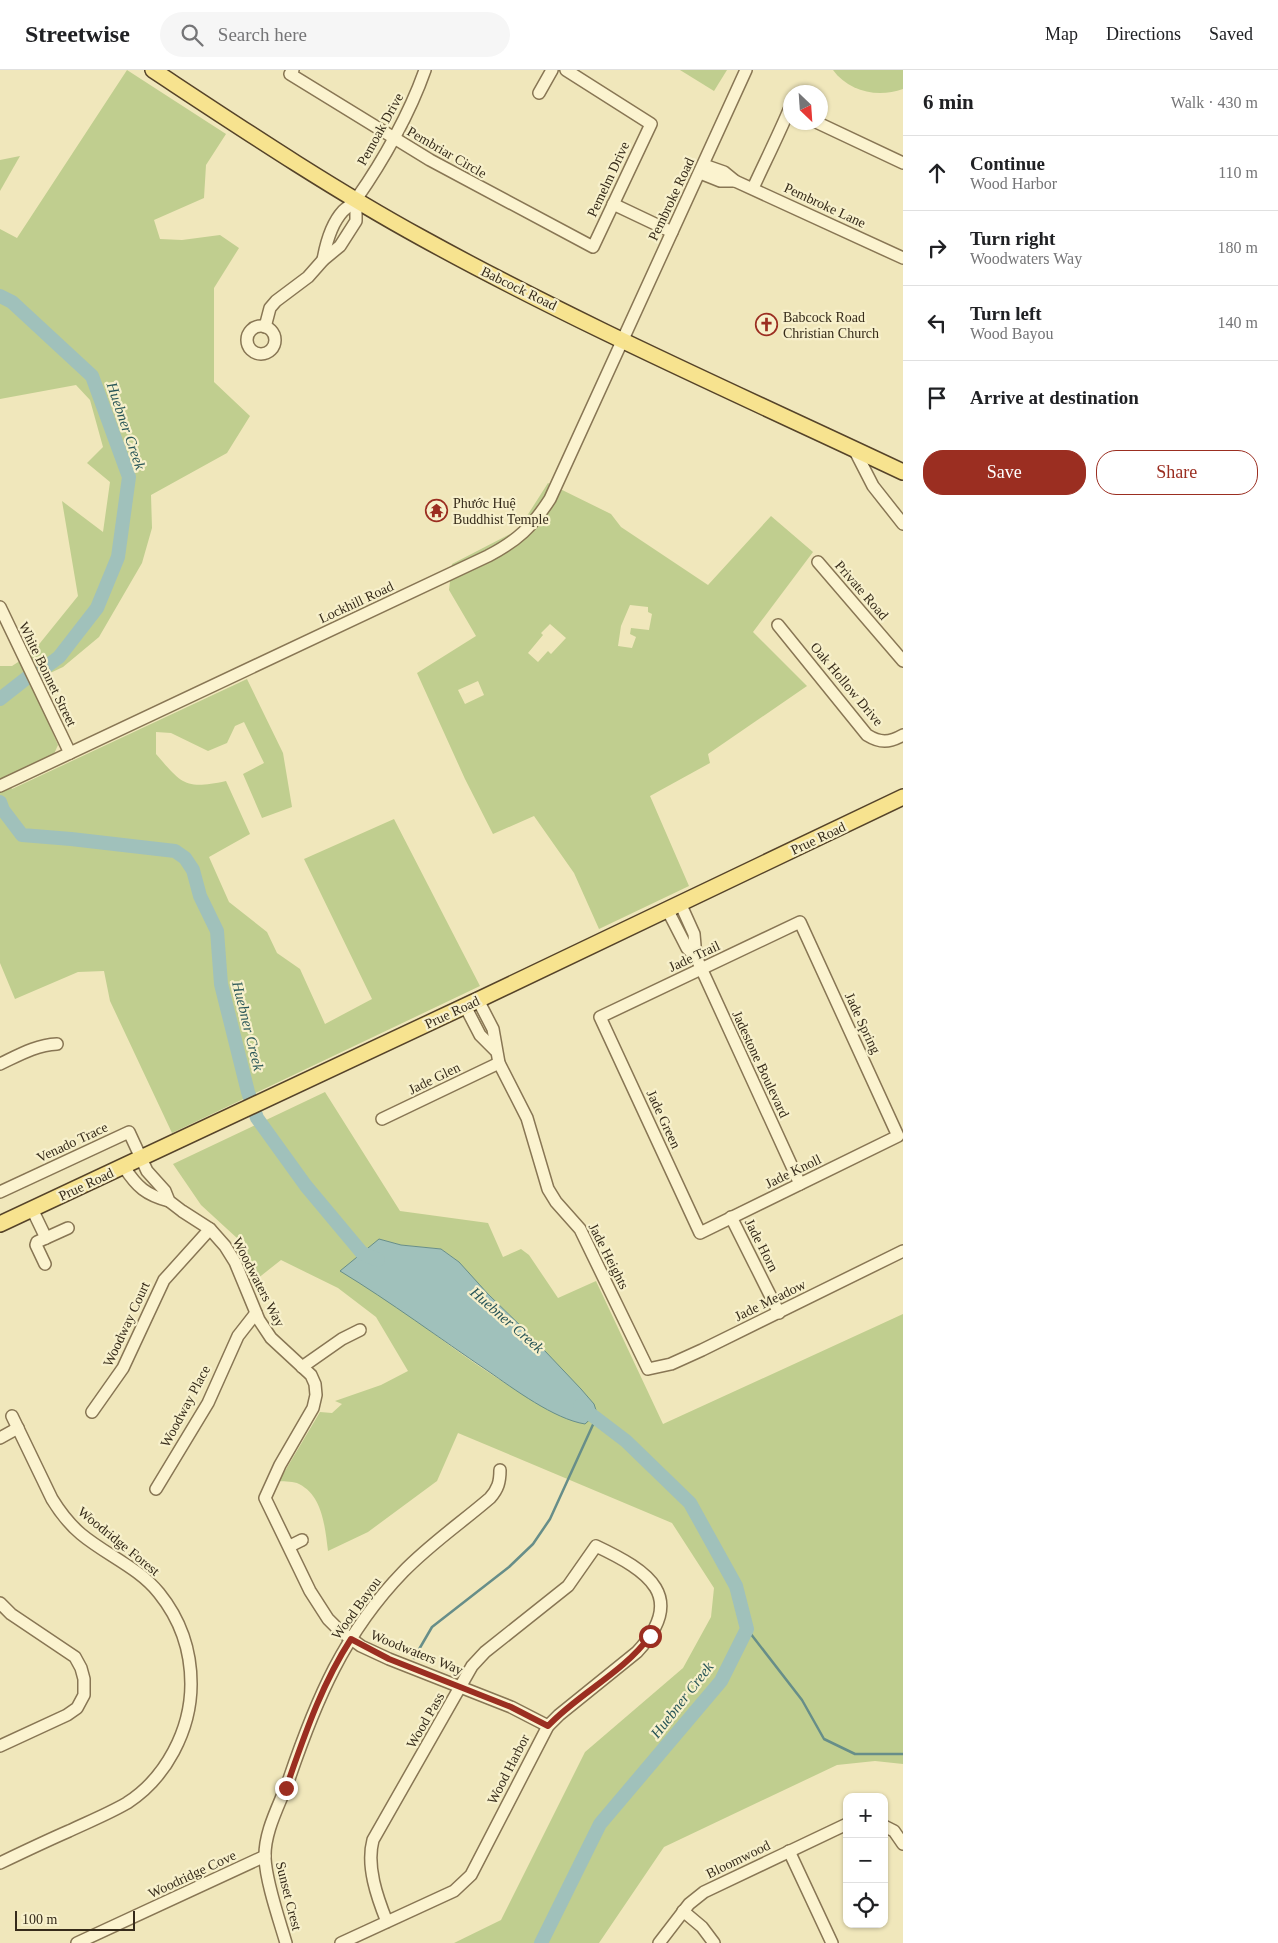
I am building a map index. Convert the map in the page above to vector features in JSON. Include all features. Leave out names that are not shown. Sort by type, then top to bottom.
[{"type":"main road","name":"Babcock Road","points":[[156,71],[356,201],[462,260],[622,339],[903,472]]},
{"type":"main road","name":"Prue Road","points":[[0,1224],[472,1003],[903,797]]},
{"type":"street","name":"Pemoak Drive","points":[[356,201],[393,138],[417,91],[425,70]]},
{"type":"street","points":[[539,93],[552,70]]},
{"type":"street","name":"Pemelm Drive","points":[[566,70],[651,124],[593,247]]},
{"type":"street","name":"Pembroke Road","points":[[622,339],[746,70]]},
{"type":"street","name":"Pembriar Circle","points":[[292,72],[393,138],[469,183],[593,247]]},
{"type":"street","points":[[753,188],[783,125]]},
{"type":"street","points":[[828,128],[903,163]]},
{"type":"street","name":"Pembroke Lane","points":[[702,169],[724,172],[735,181],[903,258]]},
{"type":"street","points":[[323,260],[327,238],[331,230],[342,212],[356,201]]},
{"type":"street","points":[[265,327],[270,308],[276,301],[308,277],[323,260],[340,246],[356,221],[356,201]]},
{"type":"street","points":[[613,204],[672,232]]},
{"type":"street","points":[[331,230],[345,239]]},
{"type":"street","name":"Lockhill Road","points":[[0,786],[488,556],[517,539],[532,526],[550,498],[622,339]]},
{"type":"street","points":[[854,449],[873,486],[903,524]]},
{"type":"street","name":"Private Road","points":[[818,562],[903,661]]},
{"type":"street","name":"White Bonnet Street","points":[[0,607],[70,753]]},
{"type":"street","name":"Oak Hollow Drive","points":[[778,625],[867,735],[877,741],[884,742],[903,735]]},
{"type":"street","name":"Jadestone Boulevard","points":[[674,906],[692,928],[696,943],[696,957]]},
{"type":"street","name":"Jadestone Boulevard","points":[[674,906],[679,934],[687,948],[696,957],[800,1184]]},
{"type":"street","name":"Jade Trail","points":[[600,1017],[800,922]]},
{"type":"street","name":"Jade Spring","points":[[800,922],[898,1136]]},
{"type":"street","points":[[679,934],[692,928]]},
{"type":"street","name":"Jade Heights","points":[[472,1003],[490,1024],[495,1038],[495,1050],[499,1063],[527,1118],[548,1189],[556,1202],[580,1229],[648,1369]]},
{"type":"street","name":"Jade Heights","points":[[472,1003],[477,1030],[485,1042],[495,1050]]},
{"type":"street","name":"Jade Green","points":[[600,1017],[700,1233]]},
{"type":"street","points":[[477,1030],[490,1024]]},
{"type":"street","points":[[0,1064],[33,1048],[46,1044],[57,1044]]},
{"type":"street","name":"Jade Glen","points":[[382,1119],[499,1063]]},
{"type":"street","name":"Venado Trace","points":[[0,1192],[129,1132],[142,1159]]},
{"type":"street","name":"Jade Knoll","points":[[700,1233],[898,1136]]},
{"type":"street","name":"Woodwaters Way","points":[[142,1159],[155,1180],[165,1191],[169,1200]]},
{"type":"street","name":"Woodwaters Way","points":[[124,1167],[131,1179],[147,1194],[169,1200],[210,1229],[225,1246],[235,1262],[256,1313],[271,1338],[311,1375],[315,1384],[316,1395],[313,1408],[280,1465],[266,1498],[310,1591],[328,1619],[351,1639],[389,1659],[528,1714],[548,1726]]},
{"type":"street","points":[[143,1190],[155,1180]]},
{"type":"street","points":[[32,1209],[46,1238]]},
{"type":"street","name":"Jade Horn","points":[[731,1218],[779,1312]]},
{"type":"street","points":[[45,1264],[36,1245],[37,1242],[68,1228]]},
{"type":"street","name":"Woodway Court","points":[[92,1412],[123,1368],[164,1280],[210,1229]]},
{"type":"street","name":"Jade Meadow","points":[[648,1369],[671,1364],[702,1350],[903,1251]]},
{"type":"street","name":"Woodway Place","points":[[156,1488],[208,1403],[238,1336],[256,1313]]},
{"type":"street","points":[[302,1367],[342,1338],[360,1330]]},
{"type":"street","name":"Woodridge Forest","points":[[0,1862],[109,1813],[140,1793],[161,1772],[177,1746],[187,1718],[191,1689],[191,1674],[186,1645],[175,1617],[167,1604],[137,1572],[99,1547],[70,1523],[52,1499],[12,1416]]},
{"type":"street","points":[[0,1438],[18,1428]]},
{"type":"street","name":"Wood Bayou","points":[[271,1827],[306,1730],[329,1676],[351,1639],[366,1617],[404,1572],[431,1546],[490,1498],[497,1490],[500,1470]]},
{"type":"street","points":[[290,1546],[302,1540]]},
{"type":"street","name":"Wood Pass","points":[[387,1922],[377,1894],[371,1866],[370,1857],[373,1840],[472,1666],[485,1652],[568,1586],[596,1546]]},
{"type":"street","name":"Wood Harbor","points":[[341,1943],[454,1891],[471,1875],[548,1726],[636,1652],[650,1636],[661,1614],[660,1598],[652,1584],[633,1564],[596,1546]]},
{"type":"street","points":[[0,1746],[67,1715],[77,1708],[84,1694],[84,1679],[75,1657],[10,1614],[1,1605]]},
{"type":"street","name":"Bloomwood","points":[[659,1943],[683,1911],[704,1892],[843,1826]]},
{"type":"street","name":"Sunset Crest","points":[[271,1827],[265,1856],[267,1873],[286,1943]]},
{"type":"street","points":[[888,1828],[894,1831],[903,1844]]},
{"type":"street","points":[[789,1851],[832,1943]]},
{"type":"street","name":"Woodridge Cove","points":[[77,1943],[265,1856]]},
{"type":"street","points":[[683,1911],[702,1928],[714,1943]]},
{"type":"green space","points":[[127,70],[226,134],[206,165],[204,198],[154,220],[160,239],[182,240],[220,235],[239,248],[214,288],[214,382],[250,416],[227,453],[151,495],[152,528],[142,563],[99,637],[63,667],[31,682],[58,745],[54,754],[7,778],[12,789],[247,679],[283,753],[292,807],[262,818],[243,774],[264,763],[244,722],[235,726],[227,743],[208,751],[171,733],[156,732],[156,754],[179,778],[185,782],[201,785],[226,781],[250,834],[209,857],[229,902],[267,932],[277,953],[300,969],[325,1024],[372,999],[304,859],[394,819],[480,986],[172,1133],[110,1001],[104,971],[78,972],[15,999],[0,963],[0,666],[12,666],[32,653],[78,596],[62,501],[103,532],[110,482],[87,463],[103,447],[90,400],[76,385],[0,399],[0,229],[17,238]]},
{"type":"green space","points":[[680,70],[727,70],[714,91]]},
{"type":"green space","points":[[833,70],[903,70],[903,89],[884,93],[865,91],[847,84]]},
{"type":"green space","points":[[20,156],[0,191],[0,160]]},
{"type":"green space","points":[[548,483],[611,514],[621,527],[708,585],[771,516],[813,552],[753,632],[807,686],[708,754],[710,763],[650,796],[689,886],[599,929],[574,873],[534,816],[493,834],[465,779],[417,673],[476,636],[449,590],[452,564],[518,530]],"holes":[[[630,605],[648,607],[648,612],[652,614],[649,630],[631,628],[630,634],[636,637],[632,648],[618,646],[621,626]],[[550,624],[566,638],[551,654],[548,651],[538,662],[528,653],[543,635],[541,633]],[[478,681],[484,695],[465,704],[458,690]]]},
{"type":"green space","points":[[325,1092],[400,1211],[488,1223],[503,1257],[521,1249],[529,1255],[558,1298],[596,1281],[663,1424],[903,1314],[903,1764],[875,1761],[837,1765],[664,1847],[599,1943],[454,1943],[501,1920],[585,1752],[683,1668],[711,1617],[714,1588],[672,1523],[458,1433],[437,1481],[368,1532],[328,1551],[321,1513],[313,1496],[307,1489],[297,1483],[279,1481],[320,1412],[332,1413],[342,1404],[335,1401],[381,1385],[408,1371],[376,1317],[338,1288],[281,1260],[257,1279],[238,1239],[201,1205],[173,1164]],"holes":[[[379,1239],[401,1245],[441,1249],[459,1262],[467,1273],[527,1332],[594,1404],[577,1422],[551,1410],[502,1382],[387,1299]]]},
{"type":"water","points":[[379,1239],[401,1245],[441,1249],[459,1262],[581,1389],[594,1404],[597,1413],[585,1424],[548,1410],[340,1271]]},
{"type":"waterway","name":"Huebner Creek","points":[[0,296],[12,302],[92,376],[129,477],[118,557],[97,608],[59,657],[39,672]]},
{"type":"waterway","name":"Huebner Creek","points":[[0,699],[28,677]]},
{"type":"waterway","name":"Huebner Creek","points":[[0,802],[3,810],[22,835],[175,851],[185,858],[193,870],[200,896],[217,931],[221,984],[248,1092],[257,1118],[306,1186],[362,1253],[378,1260]]},
{"type":"waterway","name":"Huebner Creek","points":[[541,1943],[600,1824],[721,1681],[747,1629],[736,1586],[690,1503],[626,1441],[580,1406]]},
{"type":"waterway","points":[[414,1658],[432,1627],[509,1567],[533,1544],[550,1519],[596,1418]]},
{"type":"waterway","points":[[747,1629],[802,1700],[824,1739],[855,1754],[903,1754]]},
{"type":"place","name":"Babcock Road Christian Church","points":[[767,325]]},
{"type":"place","name":"Phước Huệ Buddhist Temple","points":[[437,511]]},
{"type":"route","points":[[286,1788],[306,1730],[329,1676],[351,1639],[361,1646],[389,1659],[528,1714],[548,1726],[559,1715],[627,1661],[650,1636]]}]
